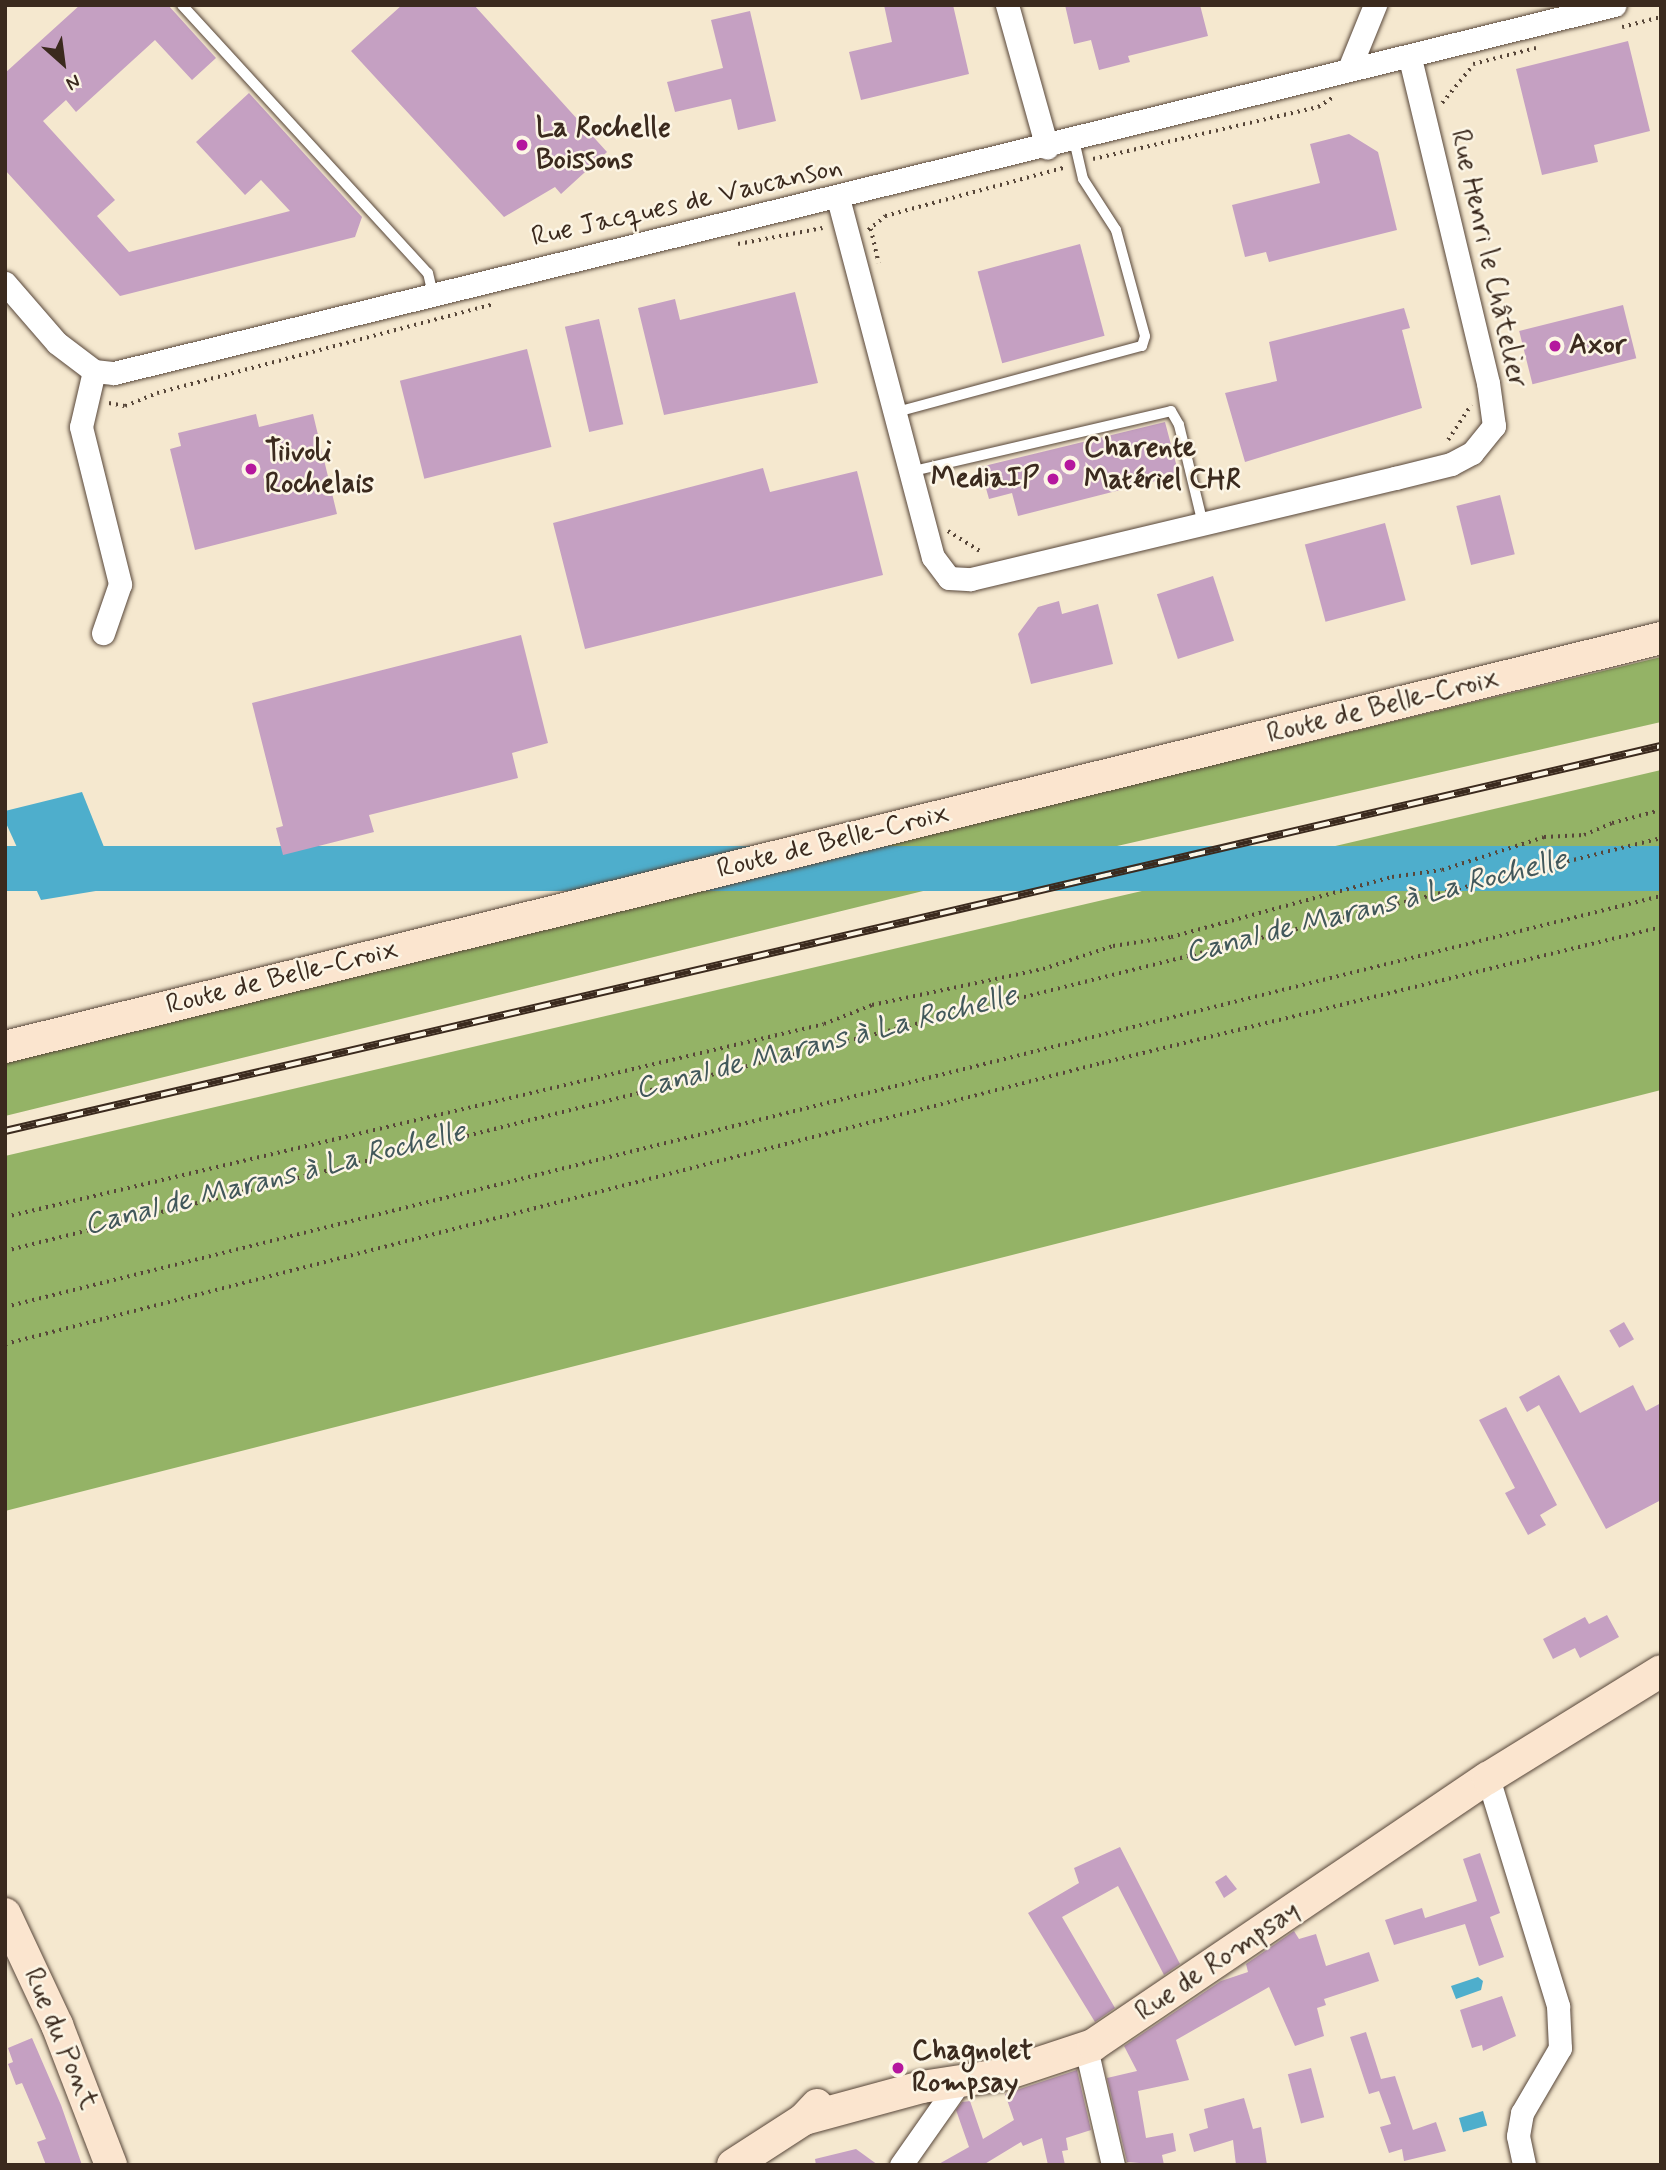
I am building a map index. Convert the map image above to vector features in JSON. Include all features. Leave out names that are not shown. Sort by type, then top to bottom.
[{"type":"street","points":[[1007,5],[1047,147]]},
{"type":"street","points":[[1349,69],[1375,5]]},
{"type":"street","name":"Rue Jacques de Vaucanson","points":[[94,371],[114,373],[1047,147],[1349,69],[1410,59],[1615,5]]},
{"type":"street","name":"Rue Henri le Châtelier","points":[[838,198],[933,557],[949,578],[971,579],[1451,464],[1472,453],[1494,426],[1488,383],[1410,59]]},
{"type":"street","points":[[5,283],[57,343],[94,371],[81,427],[120,584],[103,633]]},
{"type":"street","name":"Route de Belle-Croix","points":[[5,1047],[1661,638]]},
{"type":"street","name":"Rue de Rompsay","points":[[733,2165],[804,2119],[818,2103],[885,2082],[922,2087],[1006,2074],[1086,2048],[1488,1779],[1661,1671]]},
{"type":"street","points":[[1488,1779],[1558,2006],[1560,2048],[1521,2113],[1518,2136],[1524,2165]]},
{"type":"street","name":"Rue du Pont","points":[[5,1914],[57,2025],[111,2165]]},
{"type":"street","points":[[1086,2048],[1113,2165]]},
{"type":"street","points":[[901,2165],[960,2081]]},
{"type":"lane","points":[[182,5],[428,273],[433,295]]},
{"type":"lane","points":[[893,413],[1142,346],[1145,336],[1116,230],[1083,179],[1074,140]]},
{"type":"lane","points":[[909,472],[1171,411],[1180,425],[1203,524]]},
{"type":"path","points":[[1437,111],[1473,65]]},
{"type":"path","points":[[871,229],[881,267]]},
{"type":"path","points":[[1444,446],[1473,401],[1472,388],[1488,383]]},
{"type":"path","points":[[944,518],[948,531],[992,558]]},
{"type":"path","points":[[5,1217],[824,1024],[872,1005],[1043,969],[1113,946],[1171,936],[1392,877],[1442,870],[1544,837],[1584,835],[1612,822],[1661,810]]},
{"type":"path","points":[[5,1251],[1661,838]]},
{"type":"path","points":[[5,1307],[1661,896]]},
{"type":"path","points":[[5,1344],[1115,1060],[1661,927]]},
{"type":"green space","points":[[1661,657],[1661,722],[968,880],[5,1116],[5,1056]]},
{"type":"green space","points":[[1661,770],[1661,1090],[5,1511],[5,1156]]},
{"type":"water","points":[[82,792],[120,887],[41,900],[5,821],[5,811]]},
{"type":"water","points":[[5,846],[1661,846],[1661,891],[5,891]]},
{"type":"water","points":[[1478,1977],[1483,1981],[1481,1990],[1456,1999],[1451,1986]]},
{"type":"water","points":[[1483,2111],[1487,2125],[1463,2132],[1459,2118]]},
{"type":"building","points":[[80,5],[168,5],[216,58],[192,80],[155,40],[76,112],[66,100],[43,121],[115,200],[97,216],[129,252],[290,211],[261,180],[245,195],[196,142],[249,93],[362,217],[355,237],[120,296],[5,170],[5,73]]},
{"type":"building","points":[[402,5],[474,5],[607,152],[561,194],[555,187],[504,217],[351,51]]},
{"type":"building","points":[[884,5],[953,5],[969,74],[861,100],[849,52],[892,42]]},
{"type":"building","points":[[1065,5],[1200,5],[1208,36],[1128,56],[1130,62],[1099,70],[1091,40],[1074,44]]},
{"type":"building","points":[[750,11],[776,121],[738,130],[731,99],[675,112],[667,82],[723,68],[711,20]]},
{"type":"building","points":[[1628,41],[1650,131],[1594,145],[1598,162],[1542,175],[1516,69]]},
{"type":"building","points":[[1349,134],[1378,152],[1397,230],[1269,262],[1266,252],[1245,257],[1232,205],[1320,183],[1310,144]]},
{"type":"building","points":[[1080,244],[1105,336],[1002,363],[978,271]]},
{"type":"building","points":[[795,292],[818,383],[664,415],[638,308],[675,299],[680,320]]},
{"type":"building","points":[[1623,305],[1636,358],[1532,384],[1519,331]]},
{"type":"building","points":[[1404,308],[1410,328],[1402,330],[1422,408],[1245,462],[1225,393],[1277,381],[1269,342]]},
{"type":"building","points":[[599,319],[623,424],[589,432],[565,327]]},
{"type":"building","points":[[527,349],[551,447],[424,479],[400,381]]},
{"type":"building","points":[[256,414],[259,427],[313,414],[337,514],[195,550],[170,449],[181,446],[178,433]]},
{"type":"building","points":[[1165,422],[1179,475],[1018,516],[1012,493],[989,499],[980,467]]},
{"type":"building","points":[[763,468],[770,492],[857,471],[883,575],[585,649],[553,523]]},
{"type":"building","points":[[1500,495],[1515,554],[1471,565],[1456,506]]},
{"type":"building","points":[[1385,523],[1406,600],[1326,622],[1305,544]]},
{"type":"building","points":[[1213,576],[1234,641],[1178,659],[1157,594]]},
{"type":"building","points":[[1059,601],[1062,614],[1098,604],[1113,664],[1031,684],[1018,634],[1038,607]]},
{"type":"building","points":[[521,635],[548,743],[512,753],[518,778],[369,815],[374,832],[283,855],[276,828],[283,826],[252,703]]},
{"type":"building","points":[[1624,1322],[1634,1339],[1619,1348],[1609,1330]]},
{"type":"building","points":[[1559,1375],[1580,1413],[1633,1385],[1646,1411],[1661,1403],[1661,1500],[1606,1529],[1539,1405],[1527,1412],[1519,1397]]},
{"type":"building","points":[[1506,1407],[1557,1505],[1540,1515],[1546,1525],[1528,1535],[1505,1493],[1515,1488],[1479,1420]]},
{"type":"building","points":[[1607,1615],[1619,1637],[1580,1658],[1575,1648],[1553,1659],[1543,1639],[1585,1617],[1589,1624]]},
{"type":"building","points":[[1120,1847],[1180,1964],[1164,1975],[1118,1886],[1062,1917],[1115,2008],[1095,2022],[1028,1913],[1079,1883],[1074,1868]]},
{"type":"building","points":[[1480,1853],[1500,1913],[1490,1917],[1504,1957],[1479,1966],[1465,1924],[1394,1945],[1385,1920],[1422,1908],[1425,1918],[1477,1901],[1463,1859]]},
{"type":"building","points":[[1226,1875],[1237,1889],[1224,1898],[1215,1882]]},
{"type":"building","points":[[1294,1931],[1299,1939],[1316,1934],[1326,1966],[1369,1952],[1379,1981],[1324,1999],[1326,2005],[1317,2008],[1324,2036],[1295,2046],[1269,1987],[1176,2040],[1189,2080],[1138,2091],[1146,2138],[1173,2133],[1176,2151],[1162,2155],[1164,2165],[1127,2162],[1107,2078],[1137,2071],[1124,2046],[1221,1981],[1248,1972],[1246,1964]]},
{"type":"building","points":[[1502,1996],[1516,2036],[1483,2051],[1482,2045],[1472,2048],[1460,2010]]},
{"type":"building","points":[[1366,2032],[1381,2079],[1395,2076],[1413,2130],[1436,2122],[1446,2151],[1404,2161],[1402,2149],[1389,2153],[1380,2127],[1391,2124],[1379,2091],[1369,2094],[1350,2037]]},
{"type":"building","points":[[32,2038],[61,2105],[82,2165],[46,2165],[37,2142],[46,2139],[22,2083],[16,2085],[8,2064],[13,2062],[8,2048]]},
{"type":"building","points":[[1311,2068],[1324,2117],[1301,2123],[1288,2074]]},
{"type":"building","points":[[1077,2070],[1091,2130],[1066,2138],[1068,2150],[1062,2151],[1065,2165],[1048,2165],[1042,2138],[1023,2146],[1021,2142],[983,2165],[937,2165],[969,2147],[956,2110],[962,2102],[970,2101],[983,2139],[1014,2120],[1005,2094]]},
{"type":"building","points":[[1244,2098],[1253,2129],[1261,2127],[1267,2165],[1236,2165],[1233,2140],[1194,2152],[1189,2134],[1208,2128],[1204,2109]]},
{"type":"building","points":[[856,2149],[878,2165],[816,2165],[815,2159]]},
{"type":"railway","points":[[5,1131],[1661,746]]},
{"type":"place","name":"La Rochelle Boissons","points":[[522,145]]},
{"type":"place","name":"Axor","points":[[1555,346]]},
{"type":"place","name":"Charente Matériel CHR","points":[[1070,465]]},
{"type":"place","name":"Tiivoli Rochelais","points":[[251,469]]},
{"type":"place","name":"MediaIP","points":[[1053,479]]},
{"type":"place","name":"Chagnolet Rompsay","points":[[898,2068]]},
{"type":"water label","name":"Canal de Marans à La Rochelle","points":[[1376,907]]},
{"type":"water label","name":"Canal de Marans à La Rochelle","points":[[826,1043]]},
{"type":"water label","name":"Canal de Marans à La Rochelle","points":[[275,1179]]}]
